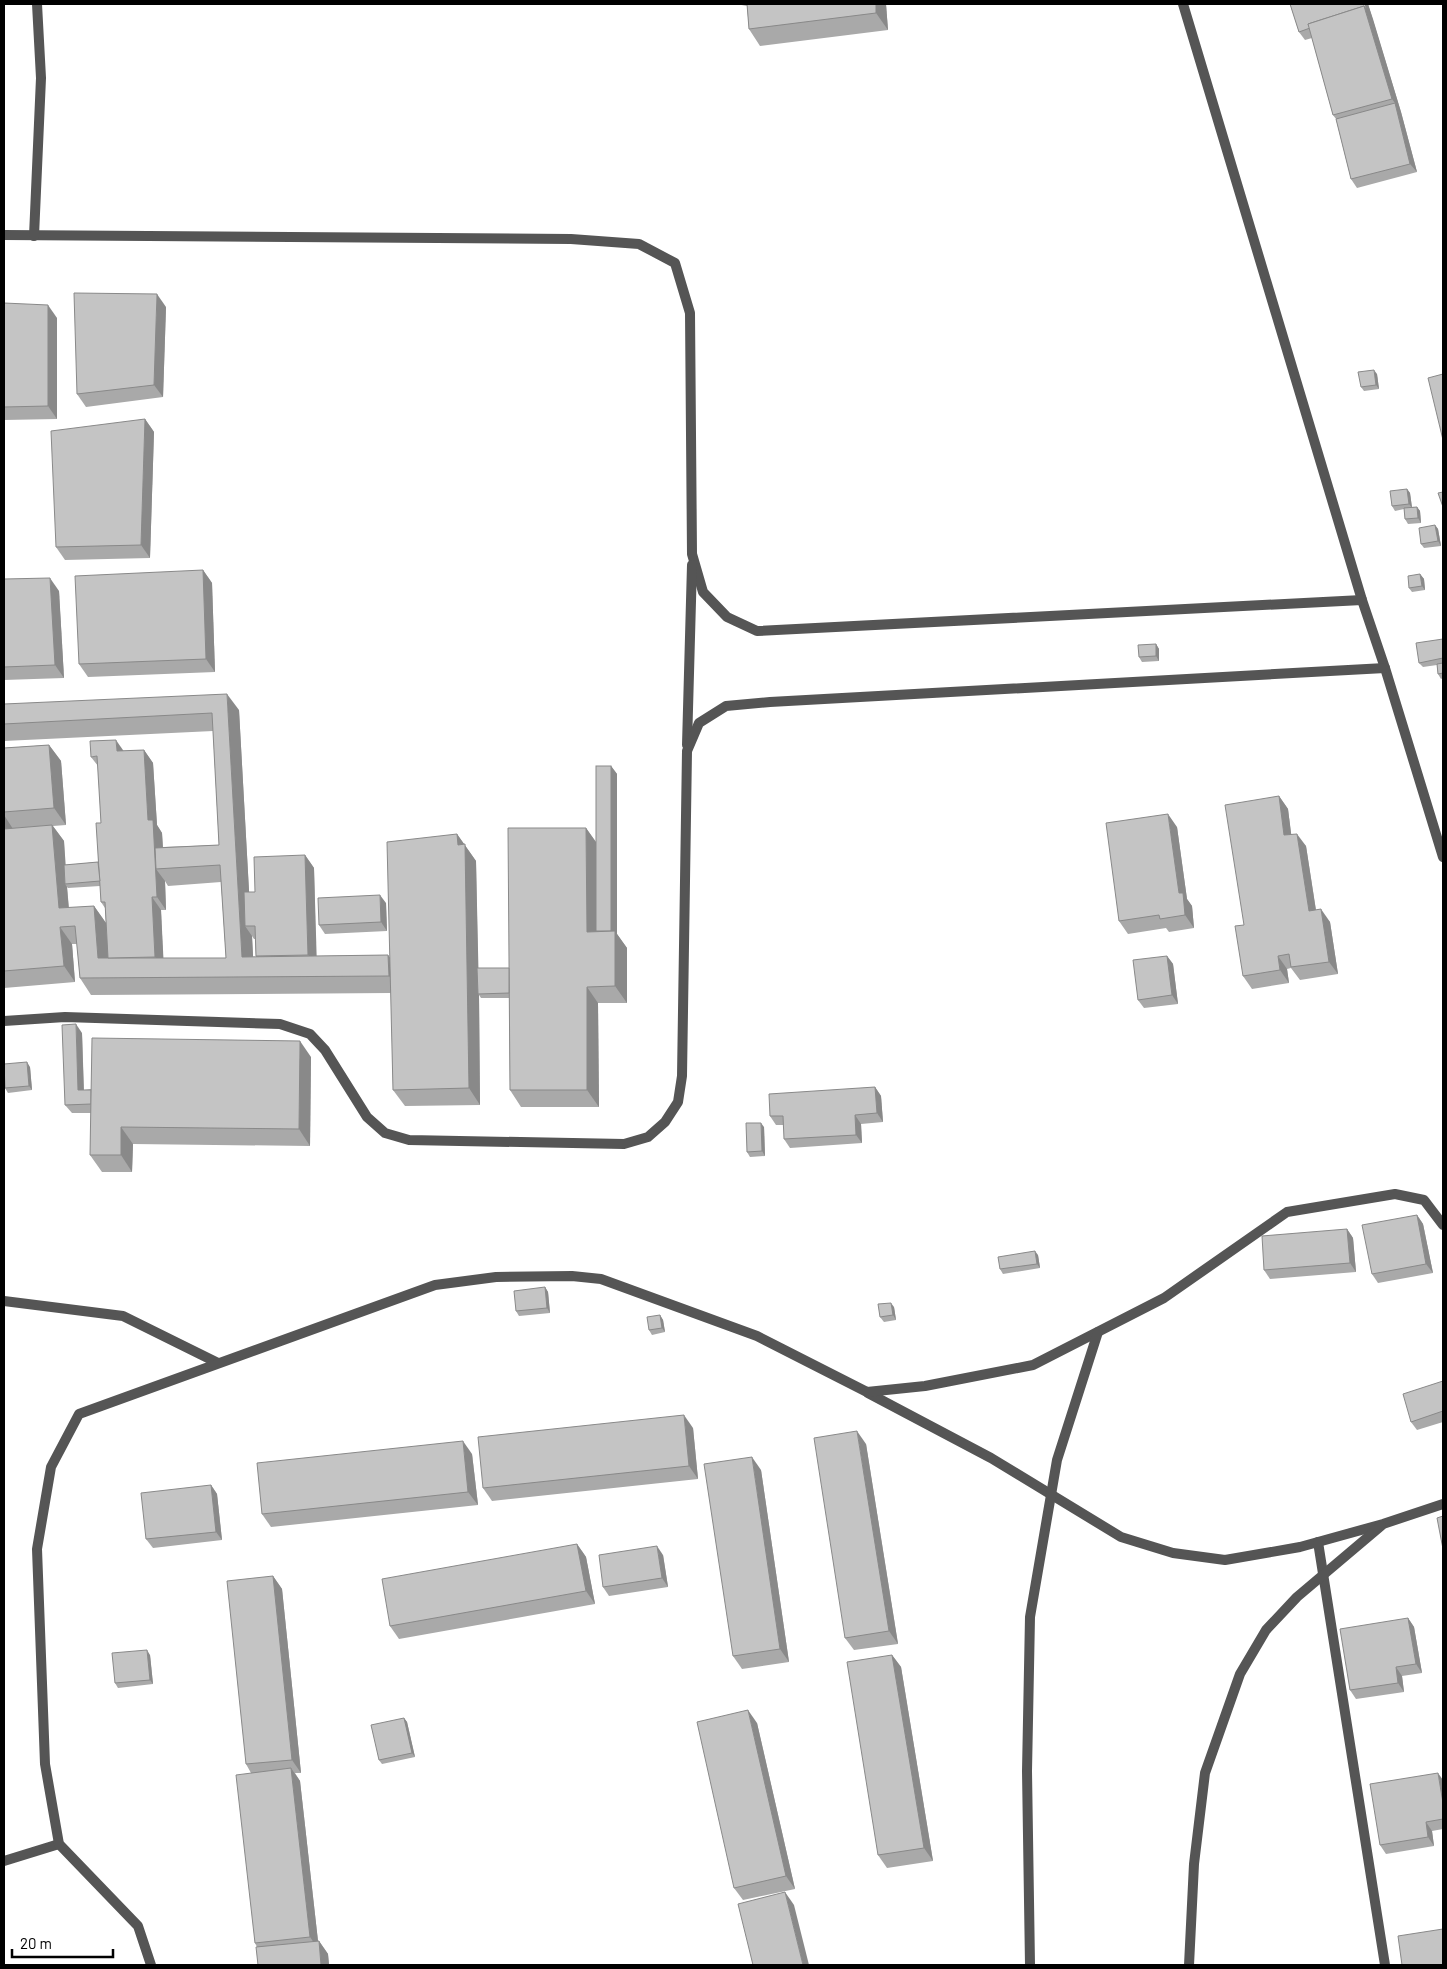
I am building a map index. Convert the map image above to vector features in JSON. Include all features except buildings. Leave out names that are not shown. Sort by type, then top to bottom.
[{"type":"street","points":[[34,236],[41,78],[36,4]]},
{"type":"street","points":[[1183,4],[1362,600],[1443,857]]},
{"type":"street","points":[[4,236],[571,239],[640,244],[675,263],[690,313],[692,554],[682,1076],[678,1102],[665,1122],[648,1138],[624,1144],[409,1140],[385,1133],[367,1117],[325,1050],[310,1034],[280,1024],[65,1017],[4,1021]]},
{"type":"street","points":[[692,554],[703,592],[727,617],[757,631],[1362,600]]},
{"type":"street","points":[[687,752],[699,723],[726,706],[1385,668]]},
{"type":"street","points":[[867,1392],[925,1386],[1033,1365],[1164,1298],[1287,1212],[1395,1194],[1424,1200],[1443,1225]]},
{"type":"street","points":[[151,1965],[138,1926],[59,1844],[45,1764],[37,1549],[51,1467],[79,1414],[435,1284],[496,1276],[572,1276],[601,1279],[757,1336],[991,1458],[1120,1537],[1173,1554],[1225,1560],[1300,1547],[1383,1524],[1443,1504]]},
{"type":"street","points":[[4,1300],[123,1316],[218,1363]]},
{"type":"street","points":[[1030,1965],[1027,1771],[1030,1617],[1058,1460],[1098,1332]]},
{"type":"street","points":[[1189,1965],[1194,1864],[1205,1773],[1240,1674],[1266,1630],[1297,1596],[1383,1524]]},
{"type":"street","points":[[1318,1542],[1386,1965]]},
{"type":"street","points":[[4,1861],[59,1844]]}]
